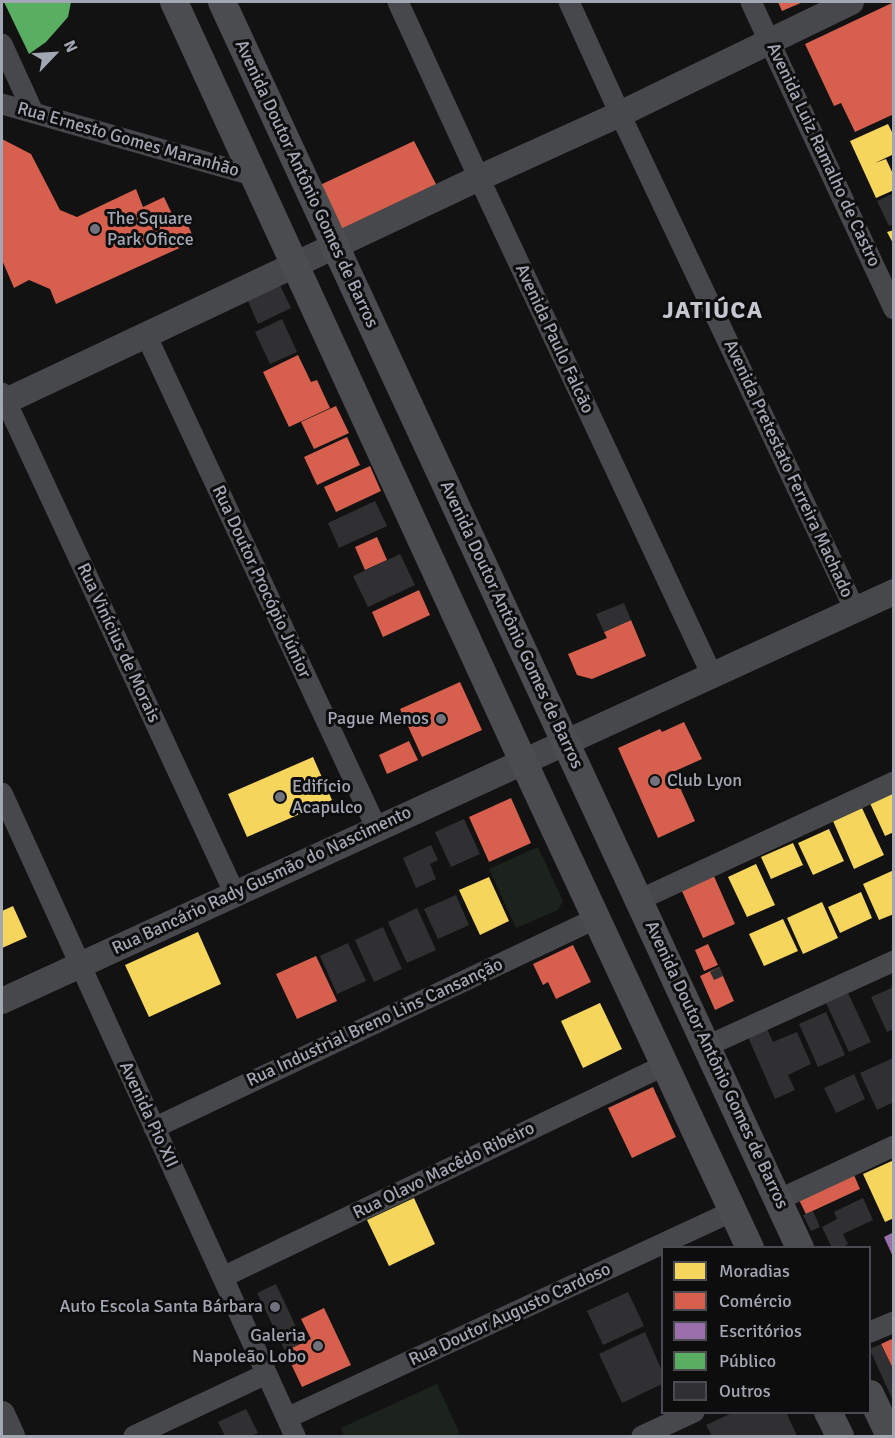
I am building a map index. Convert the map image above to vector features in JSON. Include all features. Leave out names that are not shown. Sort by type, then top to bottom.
[{"type":"main road","points":[[174,2],[749,1246]]},
{"type":"main road","name":"Avenida Doutor Antônio Gomes de Barros","points":[[222,2],[799,1246]]},
{"type":"main road","points":[[665,1065],[682,1067],[706,1045]]},
{"type":"main road","points":[[871,1396],[890,1437]]},
{"type":"main road","points":[[828,1414],[840,1437]]},
{"type":"street","name":"Avenida Paulo Falcão","points":[[398,2],[712,675]]},
{"type":"street","name":"Avenida Pretestato Ferreira Machado","points":[[569,2],[855,610]]},
{"type":"street","name":"Avenida Luiz Ramalho de Castro","points":[[751,2],[894,309]]},
{"type":"street","points":[[3,399],[621,114],[851,2]]},
{"type":"street","points":[[2,44],[33,112]]},
{"type":"street","name":"Rua Ernesto Gomes Maranhão","points":[[2,104],[255,176]]},
{"type":"street","name":"Rua Doutor Procópio Júnior","points":[[146,335],[377,829]]},
{"type":"street","name":"Rua Vinícius de Morais","points":[[3,399],[235,894]]},
{"type":"street","name":"Rua Bancário Rady Gusmão do Nascimento","points":[[2,1001],[894,592]]},
{"type":"street","points":[[639,900],[894,782]]},
{"type":"street","name":"Avenida Pio XII","points":[[2,793],[291,1427]]},
{"type":"street","name":"Rua Industrial Breno Lins Cansanção","points":[[154,1128],[597,918]]},
{"type":"street","points":[[706,1045],[894,961]]},
{"type":"street","name":"Rua Olavo Macêdo Ribeiro","points":[[223,1277],[665,1065]]},
{"type":"street","points":[[778,1200],[894,1146]]},
{"type":"street","name":"Rua Doutor Augusto Cardoso","points":[[661,1246],[733,1211]]},
{"type":"street","name":"Rua Doutor Augusto Cardoso","points":[[291,1427],[661,1246]]},
{"type":"street","points":[[871,1332],[894,1322]]},
{"type":"street","points":[[134,1437],[266,1374]]},
{"type":"street","points":[[2,1414],[12,1437]]},
{"type":"street","points":[[642,1437],[692,1414]]},
{"type":"shaded area","points":[[538,847],[563,901],[558,910],[516,928],[489,869]]},
{"type":"shaded area","points":[[437,1384],[460,1434],[454,1436],[344,1436],[341,1428]]},
{"type":"building: Moradias","points":[[888,124],[894,136],[894,154],[875,163],[886,159],[894,176],[894,190],[876,198],[850,141]]},
{"type":"building: Moradias","points":[[894,230],[894,245],[887,232]]},
{"type":"building: Moradias","name":"Edifício Acapulco","points":[[313,757],[332,800],[247,837],[228,794]]},
{"type":"building: Moradias","points":[[894,791],[894,832],[885,836],[869,801]]},
{"type":"building: Moradias","points":[[862,808],[884,855],[854,869],[833,821]]},
{"type":"building: Moradias","points":[[829,829],[844,861],[813,875],[798,843]]},
{"type":"building: Moradias","points":[[793,843],[803,865],[771,879],[761,857]]},
{"type":"building: Moradias","points":[[756,864],[775,905],[747,917],[728,877]]},
{"type":"building: Moradias","points":[[894,870],[894,914],[879,920],[863,884]]},
{"type":"building: Moradias","points":[[489,877],[509,921],[480,935],[459,890]]},
{"type":"building: Moradias","points":[[861,892],[872,918],[840,933],[828,907]]},
{"type":"building: Moradias","points":[[822,902],[838,938],[803,954],[787,918]]},
{"type":"building: Moradias","points":[[13,906],[27,937],[2,948],[2,911]]},
{"type":"building: Moradias","points":[[783,919],[798,951],[764,966],[749,934]]},
{"type":"building: Moradias","points":[[198,932],[221,984],[149,1017],[125,965]]},
{"type":"building: Moradias","points":[[600,1003],[622,1049],[583,1068],[561,1021]]},
{"type":"building: Moradias","points":[[894,1160],[894,1218],[885,1222],[863,1174]]},
{"type":"building: Moradias","points":[[414,1198],[435,1244],[389,1266],[367,1220]]},
{"type":"building: Comércio","points":[[778,2],[803,2],[782,11]]},
{"type":"building: Comércio","points":[[894,2],[894,114],[855,132],[841,103],[834,106],[805,44]]},
{"type":"building: Comércio","name":"The Square Park Oficce","points":[[2,139],[31,154],[60,210],[77,217],[136,189],[143,207],[164,197],[173,216],[182,212],[195,241],[56,304],[50,289],[29,280],[14,288],[2,260]]},
{"type":"building: Comércio","points":[[414,141],[438,188],[343,237],[320,185]]},
{"type":"building: Comércio","points":[[298,355],[311,382],[317,380],[330,408],[289,427],[263,372]]},
{"type":"building: Comércio","points":[[336,406],[349,433],[314,449],[301,422]]},
{"type":"building: Comércio","points":[[347,437],[360,465],[317,485],[304,457]]},
{"type":"building: Comércio","points":[[370,466],[381,491],[336,512],[324,487]]},
{"type":"building: Comércio","points":[[377,537],[387,560],[365,570],[355,547]]},
{"type":"building: Comércio","points":[[419,590],[430,615],[383,637],[372,612]]},
{"type":"building: Comércio","points":[[631,620],[646,656],[592,679],[577,675],[568,654],[607,638],[604,632]]},
{"type":"building: Comércio","name":"Pague Menos","points":[[460,682],[482,730],[422,757],[400,709]]},
{"type":"building: Comércio","name":"Club Lyon","points":[[684,722],[702,759],[673,772],[695,821],[658,838],[618,748],[660,729],[662,732]]},
{"type":"building: Comércio","points":[[409,741],[418,760],[387,774],[379,755]]},
{"type":"building: Comércio","points":[[511,798],[531,843],[489,862],[469,817]]},
{"type":"building: Comércio","points":[[713,874],[735,924],[703,938],[681,889]]},
{"type":"building: Comércio","points":[[708,944],[718,965],[704,971],[695,950]]},
{"type":"building: Comércio","points":[[573,945],[591,982],[556,999],[548,982],[543,985],[533,964]]},
{"type":"building: Comércio","points":[[316,956],[337,1001],[297,1019],[276,974]]},
{"type":"building: Comércio","points":[[719,967],[734,1001],[715,1010],[700,976]]},
{"type":"building: Comércio","points":[[653,1087],[676,1137],[632,1158],[608,1108]]},
{"type":"building: Comércio","points":[[851,1168],[860,1189],[806,1214],[796,1194]]},
{"type":"building: Comércio","name":"Galeria Napoleão Lobo","points":[[324,1308],[351,1365],[302,1387],[285,1351],[311,1339],[301,1319]]},
{"type":"building: Comércio","points":[[894,1338],[894,1371],[881,1344]]},
{"type":"building: Escritórios","points":[[894,1232],[894,1259],[884,1237]]},
{"type":"building: Público","points":[[4,2],[71,2],[68,17],[46,42],[29,54]]},
{"type":"building: Outros","points":[[894,193],[894,224],[889,226],[877,201]]},
{"type":"building: Outros","points":[[277,279],[291,308],[258,324],[245,294]]},
{"type":"building: Outros","points":[[282,319],[297,352],[270,364],[255,332]]},
{"type":"building: Outros","points":[[375,501],[387,526],[339,548],[328,523]]},
{"type":"building: Outros","points":[[400,554],[415,585],[368,607],[353,576]]},
{"type":"building: Outros","points":[[624,603],[631,620],[604,632],[596,614]]},
{"type":"building: Outros","points":[[464,819],[480,854],[451,867],[435,832]]},
{"type":"building: Outros","points":[[431,845],[438,860],[430,864],[436,879],[416,888],[403,858]]},
{"type":"building: Outros","points":[[456,895],[469,925],[438,939],[424,909]]},
{"type":"building: Outros","points":[[417,908],[436,950],[407,963],[388,922]]},
{"type":"building: Outros","points":[[383,927],[402,969],[374,982],[355,940]]},
{"type":"building: Outros","points":[[348,943],[366,981],[337,994],[320,956]]},
{"type":"building: Outros","points":[[719,967],[723,976],[714,980],[710,972]]},
{"type":"building: Outros","points":[[894,987],[894,1029],[887,1032],[871,997]]},
{"type":"building: Outros","points":[[848,993],[871,1042],[849,1052],[826,1003]]},
{"type":"building: Outros","points":[[826,1012],[845,1055],[818,1067],[799,1024]]},
{"type":"building: Outros","points":[[767,1029],[773,1042],[797,1032],[811,1064],[788,1075],[795,1090],[775,1099],[748,1037]]},
{"type":"building: Outros","points":[[893,1058],[894,1102],[877,1110],[860,1073]]},
{"type":"building: Outros","points":[[854,1074],[865,1099],[836,1113],[824,1088]]},
{"type":"building: Outros","points":[[863,1198],[873,1220],[843,1234],[848,1244],[831,1246],[822,1227],[837,1219],[834,1212]]},
{"type":"building: Outros","points":[[813,1211],[820,1227],[811,1231],[803,1215]]},
{"type":"building: Outros","name":"Auto Escola Santa Bárbara","points":[[276,1284],[303,1342],[285,1351],[257,1293]]},
{"type":"building: Outros","points":[[628,1292],[644,1326],[603,1345],[587,1311]]},
{"type":"building: Outros","points":[[645,1332],[661,1369],[661,1384],[622,1403],[599,1354]]},
{"type":"building: Outros","points":[[881,1344],[894,1371],[894,1403],[871,1352],[871,1349]]},
{"type":"building: Outros","points":[[246,1409],[258,1433],[251,1436],[225,1436],[218,1422]]},
{"type":"building: Outros","points":[[730,1414],[787,1414],[797,1436],[712,1436],[706,1425]]},
{"type":"place","name":"The Square Park Oficce","points":[[95,229]]},
{"type":"place","name":"Pague Menos","points":[[441,719]]},
{"type":"place","name":"Club Lyon","points":[[655,781]]},
{"type":"place","name":"Edifício Acapulco","points":[[280,797]]},
{"type":"place","name":"Auto Escola Santa Bárbara","points":[[275,1307]]},
{"type":"place","name":"Galeria Napoleão Lobo","points":[[318,1346]]},
{"type":"district","name":"JATIÚCA","points":[[713,312]]}]
